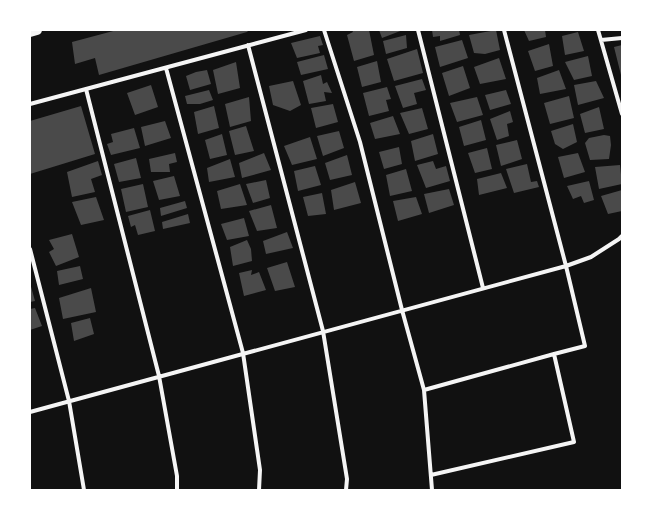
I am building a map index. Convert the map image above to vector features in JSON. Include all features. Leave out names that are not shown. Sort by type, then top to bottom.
[{"type":"main road","points":[[30,32],[36,30]]},
{"type":"street","points":[[30,104],[306,30]]},
{"type":"street","points":[[324,30],[360,142],[402,310],[424,390],[432,490]]},
{"type":"street","points":[[418,30],[483,288]]},
{"type":"street","points":[[424,390],[585,346],[566,266],[504,30]]},
{"type":"street","points":[[598,30],[622,114]]},
{"type":"street","points":[[601,40],[622,38]]},
{"type":"street","points":[[248,45],[323,331],[347,479],[346,490]]},
{"type":"street","points":[[166,68],[243,353],[260,470],[259,490]]},
{"type":"street","points":[[86,89],[159,376],[177,476],[177,490]]},
{"type":"street","points":[[30,412],[566,266],[591,257],[622,236]]},
{"type":"street","points":[[30,249],[69,401],[84,490]]},
{"type":"street","points":[[431,475],[574,442],[554,354]]},
{"type":"building","points":[[117,30],[249,30],[247,32],[99,75],[95,58],[75,64],[72,42]]},
{"type":"building","points":[[352,30],[369,30],[374,55],[354,61],[347,35],[353,32]]},
{"type":"building","points":[[379,30],[403,30],[382,38]]},
{"type":"building","points":[[432,30],[459,30],[460,35],[440,41],[440,36],[433,37]]},
{"type":"building","points":[[496,30],[500,50],[485,54],[474,53],[469,35]]},
{"type":"building","points":[[524,30],[545,30],[546,37],[529,41]]},
{"type":"building","points":[[578,32],[584,51],[565,55],[562,36]]},
{"type":"building","points":[[406,35],[407,48],[386,54],[383,41]]},
{"type":"building","points":[[320,36],[323,45],[318,46],[320,53],[297,58],[291,43]]},
{"type":"building","points":[[462,40],[468,58],[440,67],[435,47]]},
{"type":"building","points":[[549,44],[553,66],[535,71],[528,51]]},
{"type":"building","points":[[622,45],[622,75],[621,75],[614,47]]},
{"type":"building","points":[[417,49],[423,73],[394,81],[387,59]]},
{"type":"building","points":[[324,55],[328,69],[301,75],[297,62]]},
{"type":"building","points":[[588,56],[592,76],[574,80],[565,62]]},
{"type":"building","points":[[499,58],[506,79],[480,84],[474,67]]},
{"type":"building","points":[[377,61],[381,82],[362,87],[357,67]]},
{"type":"building","points":[[236,62],[240,88],[218,94],[213,70]]},
{"type":"building","points":[[463,66],[470,88],[449,96],[442,73]]},
{"type":"building","points":[[207,70],[211,84],[190,90],[186,76]]},
{"type":"building","points":[[559,70],[566,89],[540,94],[537,78]]},
{"type":"building","points":[[321,75],[323,84],[327,82],[332,93],[324,92],[326,101],[309,104],[303,81]]},
{"type":"building","points":[[422,79],[426,90],[414,93],[417,104],[403,108],[395,86]]},
{"type":"building","points":[[293,81],[301,105],[290,111],[273,105],[269,86]]},
{"type":"building","points":[[596,81],[604,98],[578,105],[574,85]]},
{"type":"building","points":[[151,85],[158,107],[135,115],[127,93]]},
{"type":"building","points":[[387,87],[391,99],[386,100],[389,111],[369,116],[363,93]]},
{"type":"building","points":[[209,90],[213,100],[200,104],[187,104],[185,96]]},
{"type":"building","points":[[506,90],[511,104],[490,110],[485,95]]},
{"type":"building","points":[[569,96],[574,118],[550,124],[544,103]]},
{"type":"building","points":[[249,97],[251,121],[230,127],[225,104]]},
{"type":"building","points":[[477,97],[483,115],[457,122],[450,103]]},
{"type":"building","points":[[333,104],[338,122],[316,128],[311,108]]},
{"type":"building","points":[[81,106],[95,154],[30,174],[30,121]]},
{"type":"building","points":[[214,106],[219,128],[198,134],[194,112]]},
{"type":"building","points":[[599,107],[604,129],[585,133],[580,114]]},
{"type":"building","points":[[422,108],[428,129],[409,134],[400,113]]},
{"type":"building","points":[[510,111],[513,122],[507,124],[509,136],[497,140],[490,119]]},
{"type":"building","points":[[393,116],[400,134],[375,139],[370,123]]},
{"type":"building","points":[[481,120],[486,140],[464,146],[459,127]]},
{"type":"building","points":[[165,121],[171,138],[145,146],[141,127]]},
{"type":"building","points":[[573,124],[577,142],[563,149],[555,144],[551,131]]},
{"type":"building","points":[[246,126],[254,151],[235,155],[229,131]]},
{"type":"building","points":[[134,128],[140,148],[111,155],[107,144],[113,142],[111,134]]},
{"type":"building","points":[[339,131],[344,148],[323,156],[317,136]]},
{"type":"building","points":[[222,134],[227,155],[210,159],[205,140]]},
{"type":"building","points":[[433,134],[438,154],[415,161],[411,141]]},
{"type":"building","points":[[604,135],[610,136],[611,145],[609,159],[590,160],[585,143],[589,138]]},
{"type":"building","points":[[310,137],[317,159],[292,165],[284,146]]},
{"type":"building","points":[[517,140],[522,159],[501,166],[496,145]]},
{"type":"building","points":[[399,147],[402,164],[384,169],[379,152]]},
{"type":"building","points":[[487,148],[492,169],[475,173],[468,153]]},
{"type":"building","points":[[175,153],[177,162],[169,164],[170,172],[151,172],[149,159]]},
{"type":"building","points":[[264,153],[271,170],[242,178],[239,163]]},
{"type":"building","points":[[578,153],[585,172],[564,178],[558,157]]},
{"type":"building","points":[[347,155],[352,175],[330,180],[325,163]]},
{"type":"building","points":[[136,158],[141,178],[119,182],[114,164]]},
{"type":"building","points":[[230,159],[235,177],[209,182],[207,168]]},
{"type":"building","points":[[98,161],[102,175],[91,179],[95,192],[72,197],[67,172]]},
{"type":"building","points":[[433,161],[436,169],[446,166],[450,181],[426,188],[417,165]]},
{"type":"building","points":[[527,164],[531,182],[537,181],[539,187],[514,193],[506,169]]},
{"type":"building","points":[[620,165],[622,184],[599,189],[595,167]]},
{"type":"building","points":[[315,166],[321,185],[298,191],[294,171]]},
{"type":"building","points":[[406,169],[412,191],[390,196],[386,175]]},
{"type":"building","points":[[501,173],[507,188],[479,195],[477,179]]},
{"type":"building","points":[[174,176],[180,196],[159,200],[153,181]]},
{"type":"building","points":[[266,180],[270,198],[253,203],[246,184]]},
{"type":"building","points":[[589,181],[594,200],[584,203],[581,196],[573,199],[567,186]]},
{"type":"building","points":[[355,182],[361,203],[334,210],[331,190]]},
{"type":"building","points":[[143,184],[148,207],[126,212],[121,189]]},
{"type":"building","points":[[240,184],[247,205],[221,209],[217,191]]},
{"type":"building","points":[[449,189],[454,205],[429,213],[424,194]]},
{"type":"building","points":[[622,190],[622,211],[608,214],[601,196]]},
{"type":"building","points":[[322,193],[326,214],[308,216],[303,197]]},
{"type":"building","points":[[96,197],[104,220],[81,225],[72,202]]},
{"type":"building","points":[[416,197],[422,214],[398,221],[393,201]]},
{"type":"building","points":[[185,201],[187,208],[161,216],[160,208]]},
{"type":"building","points":[[271,205],[277,228],[257,231],[249,211]]},
{"type":"building","points":[[150,210],[155,231],[138,235],[135,225],[131,227],[128,216]]},
{"type":"building","points":[[188,214],[190,223],[163,229],[162,222]]},
{"type":"building","points":[[244,218],[249,236],[227,240],[221,224]]},
{"type":"building","points":[[287,232],[293,248],[266,254],[263,241]]},
{"type":"building","points":[[72,234],[79,257],[56,266],[49,252],[54,249],[49,240]]},
{"type":"building","points":[[247,240],[251,249],[252,261],[233,266],[230,247]]},
{"type":"building","points":[[287,262],[295,287],[275,291],[267,268]]},
{"type":"building","points":[[80,266],[83,279],[59,285],[57,271]]},
{"type":"building","points":[[252,270],[251,275],[259,272],[266,290],[244,296],[239,273]]},
{"type":"building","points":[[30,283],[35,301],[30,302]]},
{"type":"building","points":[[91,288],[96,312],[63,319],[59,298]]},
{"type":"building","points":[[35,308],[42,326],[30,330],[30,309]]},
{"type":"building","points":[[90,318],[94,334],[74,341],[71,323]]}]
